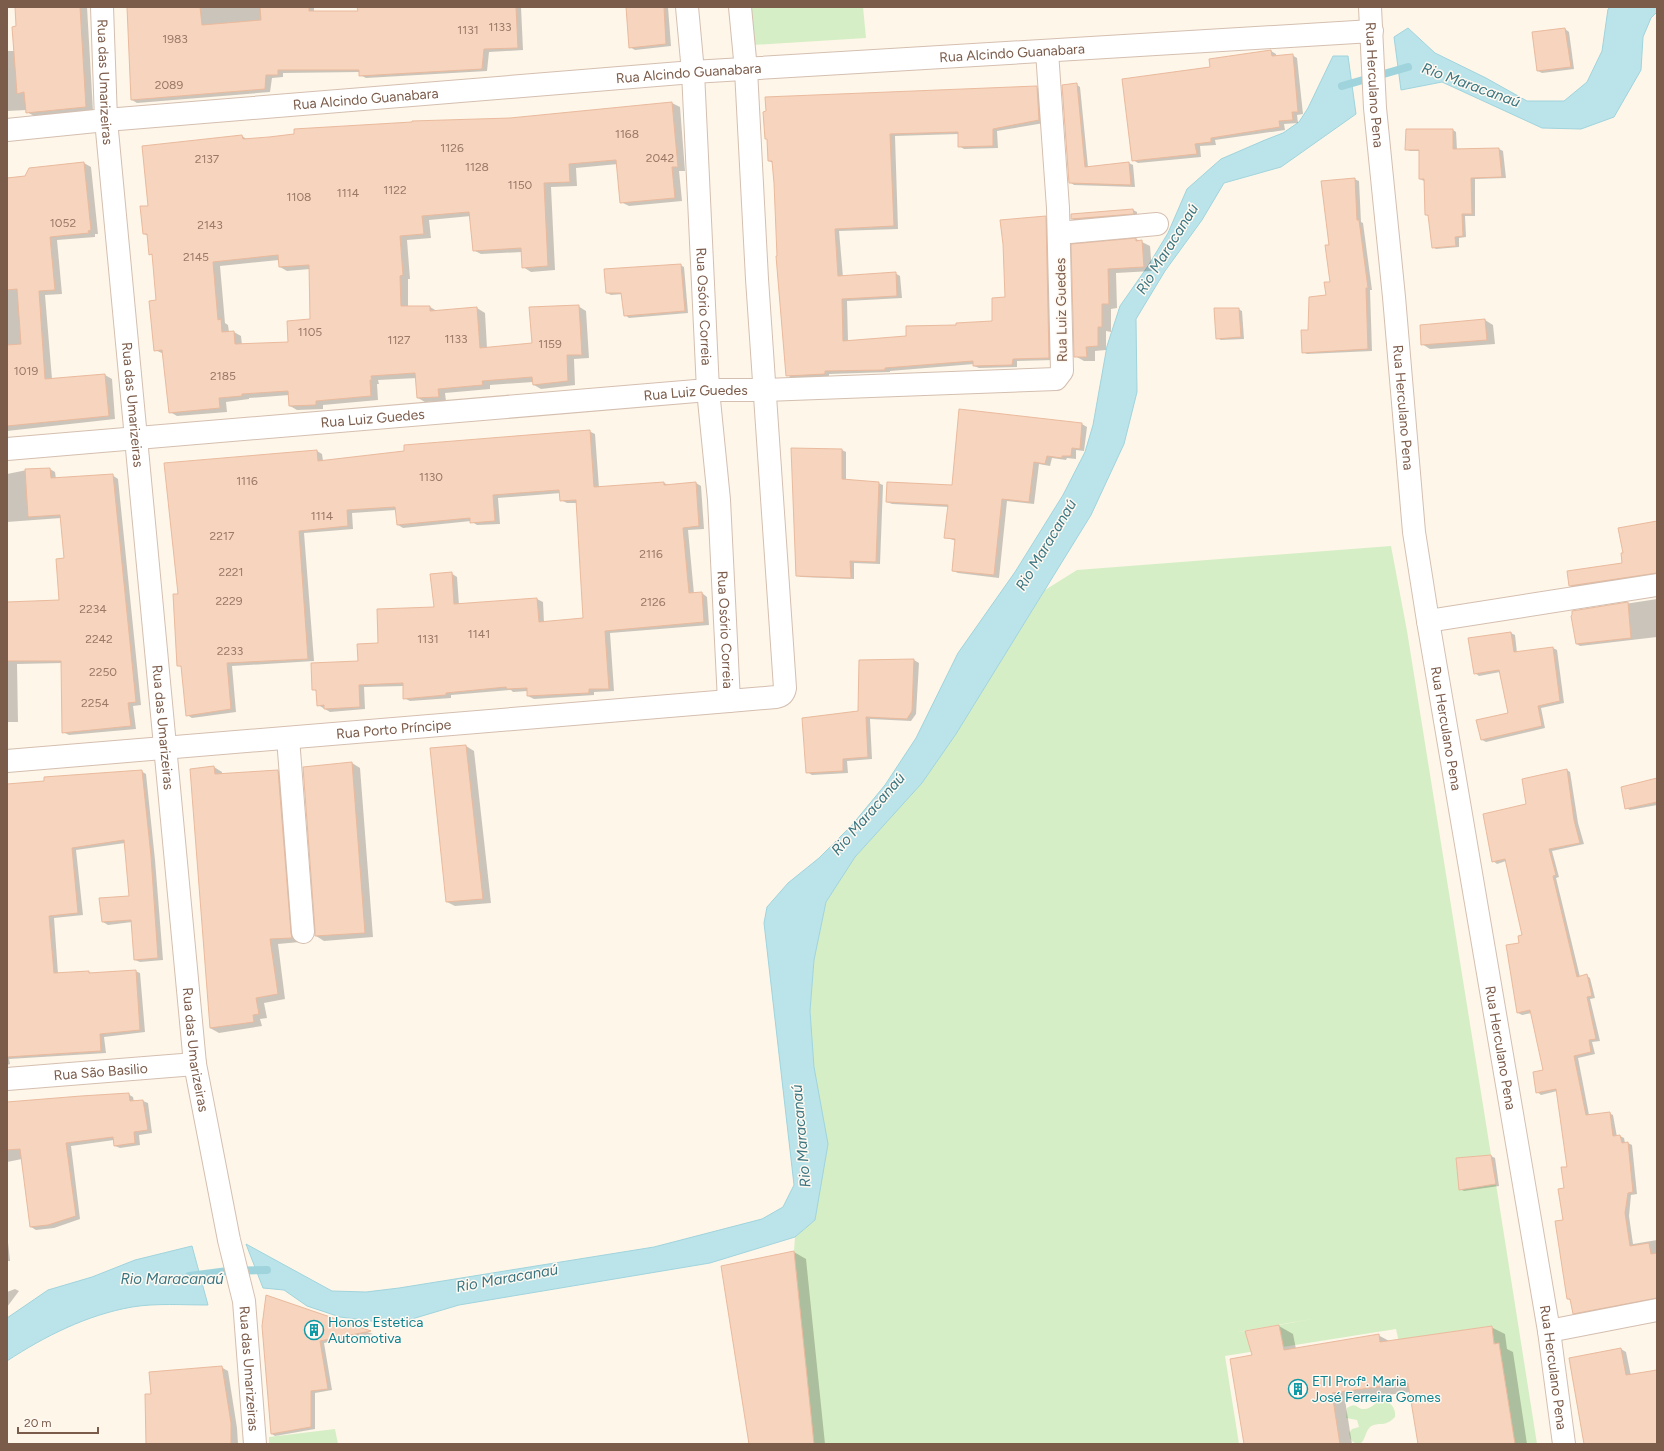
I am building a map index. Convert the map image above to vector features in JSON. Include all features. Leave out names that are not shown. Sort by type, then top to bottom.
[{"type":"street","name":"Rua das Umarizeiras","points":[[102,7],[106,120],[195,1064],[229,1240],[244,1301],[255,1444]]},
{"type":"street","name":"Rua Osório Correia","points":[[687,7],[693,72],[708,390],[718,500],[729,701]]},
{"type":"street","points":[[740,7],[746,70],[757,279],[765,390]]},
{"type":"street","name":"Rua Herculano Pena","points":[[1370,7],[1375,108],[1394,297],[1414,532],[1549,1331],[1564,1444]]},
{"type":"street","name":"Rua Alcindo Guanabara","points":[[7,130],[106,120],[693,72],[1047,52],[1372,39]]},
{"type":"street","name":"Rua Luiz Guedes","points":[[7,449],[136,440],[708,390],[765,390],[1056,379],[1062,371],[1059,233],[1047,52]]},
{"type":"street","points":[[1059,233],[1157,224]]},
{"type":"street","name":"Rua Porto Príncipe","points":[[7,761],[165,749],[781,696],[784,693],[785,688],[765,390]]},
{"type":"street","points":[[1428,621],[1657,585]]},
{"type":"street","points":[[288,738],[303,932]]},
{"type":"street","name":"Rua São Basilio","points":[[7,1079],[195,1064]]},
{"type":"street","points":[[1549,1331],[1657,1310]]},
{"type":"green space","points":[[749,7],[863,7],[866,38],[752,45]]},
{"type":"green space","points":[[1391,546],[1407,631],[1491,1155],[1456,1158],[1459,1189],[1496,1184],[1537,1444],[1515,1444],[1499,1343],[1495,1344],[1491,1326],[1408,1338],[1402,1357],[1396,1329],[1225,1356],[1239,1444],[814,1444],[794,1251],[795,1237],[815,1220],[820,1190],[810,1011],[814,960],[826,902],[855,857],[922,783],[956,734],[1045,590],[1077,570]],"holes":[[[1318,1318],[1279,1325],[1282,1340],[1247,1338],[1245,1331],[1237,1332]]]},
{"type":"green space","points":[[1385,1400],[1393,1407],[1395,1417],[1388,1422],[1376,1424],[1370,1427],[1360,1444],[1351,1440],[1349,1433],[1352,1429],[1359,1427],[1357,1420],[1346,1418],[1347,1408],[1355,1405],[1361,1409],[1367,1409]]},
{"type":"green space","points":[[335,1429],[338,1444],[269,1444],[269,1437]]},
{"type":"water","name":"Rio Maracanaú","points":[[1611,7],[1657,7],[1657,12],[1651,18],[1643,37],[1641,70],[1614,117],[1581,129],[1542,128],[1442,82],[1401,90],[1394,37],[1408,28],[1435,53],[1486,78],[1527,101],[1564,101],[1587,82],[1602,51],[1608,9]]},
{"type":"water","points":[[1333,56],[1348,56],[1356,114],[1281,167],[1224,183],[1202,220],[1165,271],[1136,319],[1137,392],[1124,444],[1091,515],[956,734],[922,783],[855,857],[826,902],[814,960],[810,1011],[814,1067],[828,1144],[815,1220],[795,1237],[710,1263],[459,1305],[395,1324],[340,1317],[307,1306],[284,1290],[263,1288],[246,1244],[332,1291],[366,1292],[654,1247],[762,1219],[783,1207],[794,1185],[764,923],[767,907],[788,883],[819,858],[852,825],[885,785],[916,738],[958,653],[1015,572],[1063,495],[1085,452],[1093,425],[1107,346],[1120,306],[1148,266],[1168,233],[1187,189],[1221,159],[1283,133],[1299,122],[1308,108]]},
{"type":"water","name":"Rio Maracanaú","points":[[192,1246],[208,1305],[150,1305],[132,1307],[99,1315],[51,1335],[7,1361],[7,1318],[48,1290],[92,1277],[135,1260]]},
{"type":"building","points":[[15,7],[80,7],[86,107],[26,113],[24,92],[17,94],[12,27],[16,26]]},
{"type":"building","points":[[127,7],[200,7],[202,25],[261,20],[260,7],[309,7],[309,11],[358,11],[357,7],[516,7],[518,48],[484,49],[482,69],[359,76],[359,70],[278,70],[278,75],[266,75],[265,89],[131,100]]},
{"type":"building","points":[[626,7],[664,7],[666,44],[629,48]]},
{"type":"building","points":[[1565,28],[1571,67],[1537,71],[1532,32]]},
{"type":"building","points":[[1271,50],[1272,56],[1293,54],[1298,112],[1292,112],[1293,120],[1279,121],[1280,127],[1211,138],[1211,142],[1195,144],[1197,154],[1132,161],[1122,79],[1210,67],[1209,59]]},
{"type":"building","points":[[1077,83],[1085,167],[1129,162],[1131,185],[1069,183],[1062,85]]},
{"type":"building","points":[[1037,86],[1039,120],[993,129],[993,146],[958,147],[958,132],[890,134],[894,226],[835,229],[838,276],[896,272],[897,296],[842,299],[843,341],[906,336],[906,326],[956,325],[956,323],[992,321],[992,298],[1005,297],[1003,244],[1000,220],[1046,216],[1049,358],[1013,359],[1012,365],[973,366],[973,361],[885,368],[885,370],[825,371],[825,374],[786,376],[776,256],[774,183],[772,161],[768,161],[767,139],[765,139],[763,112],[766,111],[765,97]]},
{"type":"building","points":[[672,102],[678,167],[672,167],[675,198],[620,203],[616,160],[569,164],[570,182],[544,183],[548,266],[522,268],[521,248],[473,251],[469,212],[422,216],[424,234],[400,236],[403,275],[400,276],[401,306],[430,306],[430,311],[477,307],[480,348],[532,343],[529,307],[579,305],[582,355],[567,355],[568,381],[533,385],[532,377],[482,381],[483,385],[438,389],[439,397],[417,398],[415,373],[371,376],[371,396],[316,401],[316,405],[289,406],[288,391],[242,394],[242,396],[219,398],[220,408],[169,413],[162,350],[154,351],[149,301],[156,300],[152,254],[149,255],[147,234],[143,234],[140,206],[148,206],[142,146],[242,135],[243,139],[269,137],[294,134],[294,129],[412,121],[510,118]],"holes":[[[278,255],[279,267],[309,265],[310,319],[287,321],[288,342],[235,344],[234,331],[222,332],[221,319],[218,320],[213,262]]]},
{"type":"building","points":[[1406,129],[1453,129],[1453,149],[1499,148],[1502,177],[1471,178],[1472,214],[1462,214],[1463,236],[1455,237],[1456,246],[1432,248],[1428,215],[1425,215],[1424,179],[1419,179],[1419,150],[1405,150]]},
{"type":"building","points":[[84,162],[91,230],[88,231],[89,233],[50,237],[55,290],[39,291],[45,379],[105,374],[109,416],[7,426],[7,345],[21,344],[17,289],[7,290],[7,178],[25,176],[29,168]]},
{"type":"building","points":[[1355,178],[1357,220],[1359,220],[1368,288],[1366,288],[1368,349],[1302,353],[1301,330],[1308,330],[1309,297],[1326,295],[1324,282],[1330,282],[1325,245],[1329,245],[1321,181]]},
{"type":"building","points":[[1133,209],[1134,214],[1071,219],[1071,214]]},
{"type":"building","points":[[1136,238],[1136,241],[1142,240],[1144,267],[1108,269],[1109,304],[1102,304],[1102,327],[1098,327],[1098,346],[1086,347],[1087,357],[1074,357],[1071,244]]},
{"type":"building","points":[[681,264],[685,311],[624,316],[621,293],[606,293],[604,269]]},
{"type":"building","points":[[1214,308],[1239,308],[1241,337],[1216,339]]},
{"type":"building","points":[[1485,319],[1487,340],[1421,345],[1420,325]]},
{"type":"building","points":[[959,409],[1082,423],[1080,449],[1072,448],[1071,456],[1062,456],[1062,458],[1047,456],[1045,464],[1034,462],[1029,502],[1002,499],[994,575],[952,571],[955,539],[944,538],[948,505],[886,502],[887,482],[952,485]]},
{"type":"building","points":[[590,430],[594,487],[664,482],[664,485],[696,482],[699,526],[683,528],[689,593],[702,592],[704,622],[605,631],[609,689],[589,689],[589,693],[527,696],[527,688],[507,689],[506,687],[403,699],[403,683],[359,685],[360,707],[324,709],[324,705],[317,706],[316,690],[312,690],[311,663],[358,661],[357,644],[378,643],[377,609],[434,607],[430,574],[452,572],[454,604],[537,598],[539,622],[583,618],[576,500],[560,501],[559,490],[493,495],[495,521],[470,523],[470,518],[397,525],[395,507],[347,510],[348,526],[299,531],[308,659],[227,663],[231,709],[186,716],[181,666],[177,666],[173,594],[178,594],[164,463],[317,450],[318,461],[404,451],[404,445]]},
{"type":"building","points":[[791,448],[842,449],[842,479],[879,482],[876,562],[850,561],[851,578],[796,576]]},
{"type":"building","points":[[50,468],[51,478],[113,474],[136,702],[128,703],[131,726],[62,733],[61,661],[7,661],[7,602],[59,600],[56,559],[64,558],[60,515],[28,517],[25,469]]},
{"type":"building","points":[[1657,521],[1657,573],[1569,586],[1567,571],[1622,563],[1621,553],[1623,553],[1618,528]]},
{"type":"building","points":[[1628,602],[1631,638],[1576,644],[1571,616],[1572,611]]},
{"type":"building","points":[[1511,632],[1514,652],[1553,647],[1560,701],[1538,706],[1542,726],[1481,740],[1476,720],[1508,713],[1499,670],[1474,674],[1468,638]]},
{"type":"building","points":[[914,659],[912,711],[907,719],[866,717],[868,757],[843,759],[843,771],[806,773],[802,718],[858,711],[859,660]]},
{"type":"building","points":[[466,745],[483,899],[446,902],[430,748]]},
{"type":"building","points":[[352,762],[365,933],[315,936],[303,767]]},
{"type":"building","points":[[214,766],[215,774],[278,770],[292,938],[270,939],[278,994],[256,998],[259,1014],[253,1015],[254,1022],[210,1028],[190,769]]},
{"type":"building","points":[[1567,769],[1574,820],[1580,843],[1549,849],[1556,875],[1553,876],[1577,977],[1587,974],[1592,996],[1587,997],[1596,1039],[1589,1040],[1591,1052],[1574,1056],[1586,1115],[1610,1112],[1613,1136],[1620,1135],[1622,1143],[1628,1142],[1633,1192],[1628,1193],[1625,1213],[1630,1246],[1649,1243],[1651,1254],[1657,1253],[1657,1298],[1573,1314],[1570,1299],[1567,1299],[1555,1221],[1563,1220],[1558,1189],[1564,1188],[1561,1167],[1567,1167],[1556,1089],[1536,1093],[1533,1072],[1543,1070],[1530,1010],[1517,1013],[1506,945],[1519,943],[1518,936],[1522,935],[1505,859],[1492,862],[1483,814],[1526,804],[1522,779]]},
{"type":"building","points":[[142,770],[151,856],[158,958],[134,960],[131,920],[102,922],[99,898],[129,896],[124,840],[72,848],[78,913],[49,916],[54,973],[89,971],[89,973],[136,970],[140,1030],[100,1034],[101,1051],[7,1057],[7,784],[44,781],[44,777]]},
{"type":"building","points":[[1657,778],[1657,802],[1625,809],[1621,787]]},
{"type":"building","points":[[129,1093],[130,1101],[143,1100],[148,1130],[134,1132],[135,1143],[114,1146],[113,1137],[66,1143],[76,1216],[48,1225],[30,1227],[20,1149],[7,1150],[7,1102]]},
{"type":"building","points":[[1491,1155],[1496,1184],[1459,1190],[1456,1158]]},
{"type":"building","points":[[794,1251],[814,1444],[749,1444],[721,1266]]},
{"type":"building","points":[[266,1295],[371,1331],[320,1341],[328,1389],[311,1391],[311,1427],[271,1434],[262,1326]]},
{"type":"building","points":[[1279,1325],[1284,1350],[1379,1334],[1380,1342],[1492,1326],[1494,1344],[1499,1343],[1515,1444],[1418,1444],[1408,1383],[1332,1393],[1340,1444],[1244,1444],[1230,1359],[1252,1355],[1245,1331]]},
{"type":"building","points":[[1621,1348],[1626,1375],[1657,1370],[1657,1444],[1584,1444],[1569,1358]]},
{"type":"building","points":[[222,1366],[231,1423],[231,1444],[146,1444],[145,1394],[151,1394],[149,1372]]},
{"type":"waterway","name":"Rio Maracanaú","points":[[1342,86],[1408,67]]},
{"type":"waterway","name":"Rio Maracanaú","points":[[189,1276],[228,1271],[267,1270]]},
{"type":"place","name":"Honos Estetica Automotiva","points":[[314,1330]]},
{"type":"place","name":"ETI Profª. Maria José Ferreira Gomes","points":[[1298,1389]]}]
